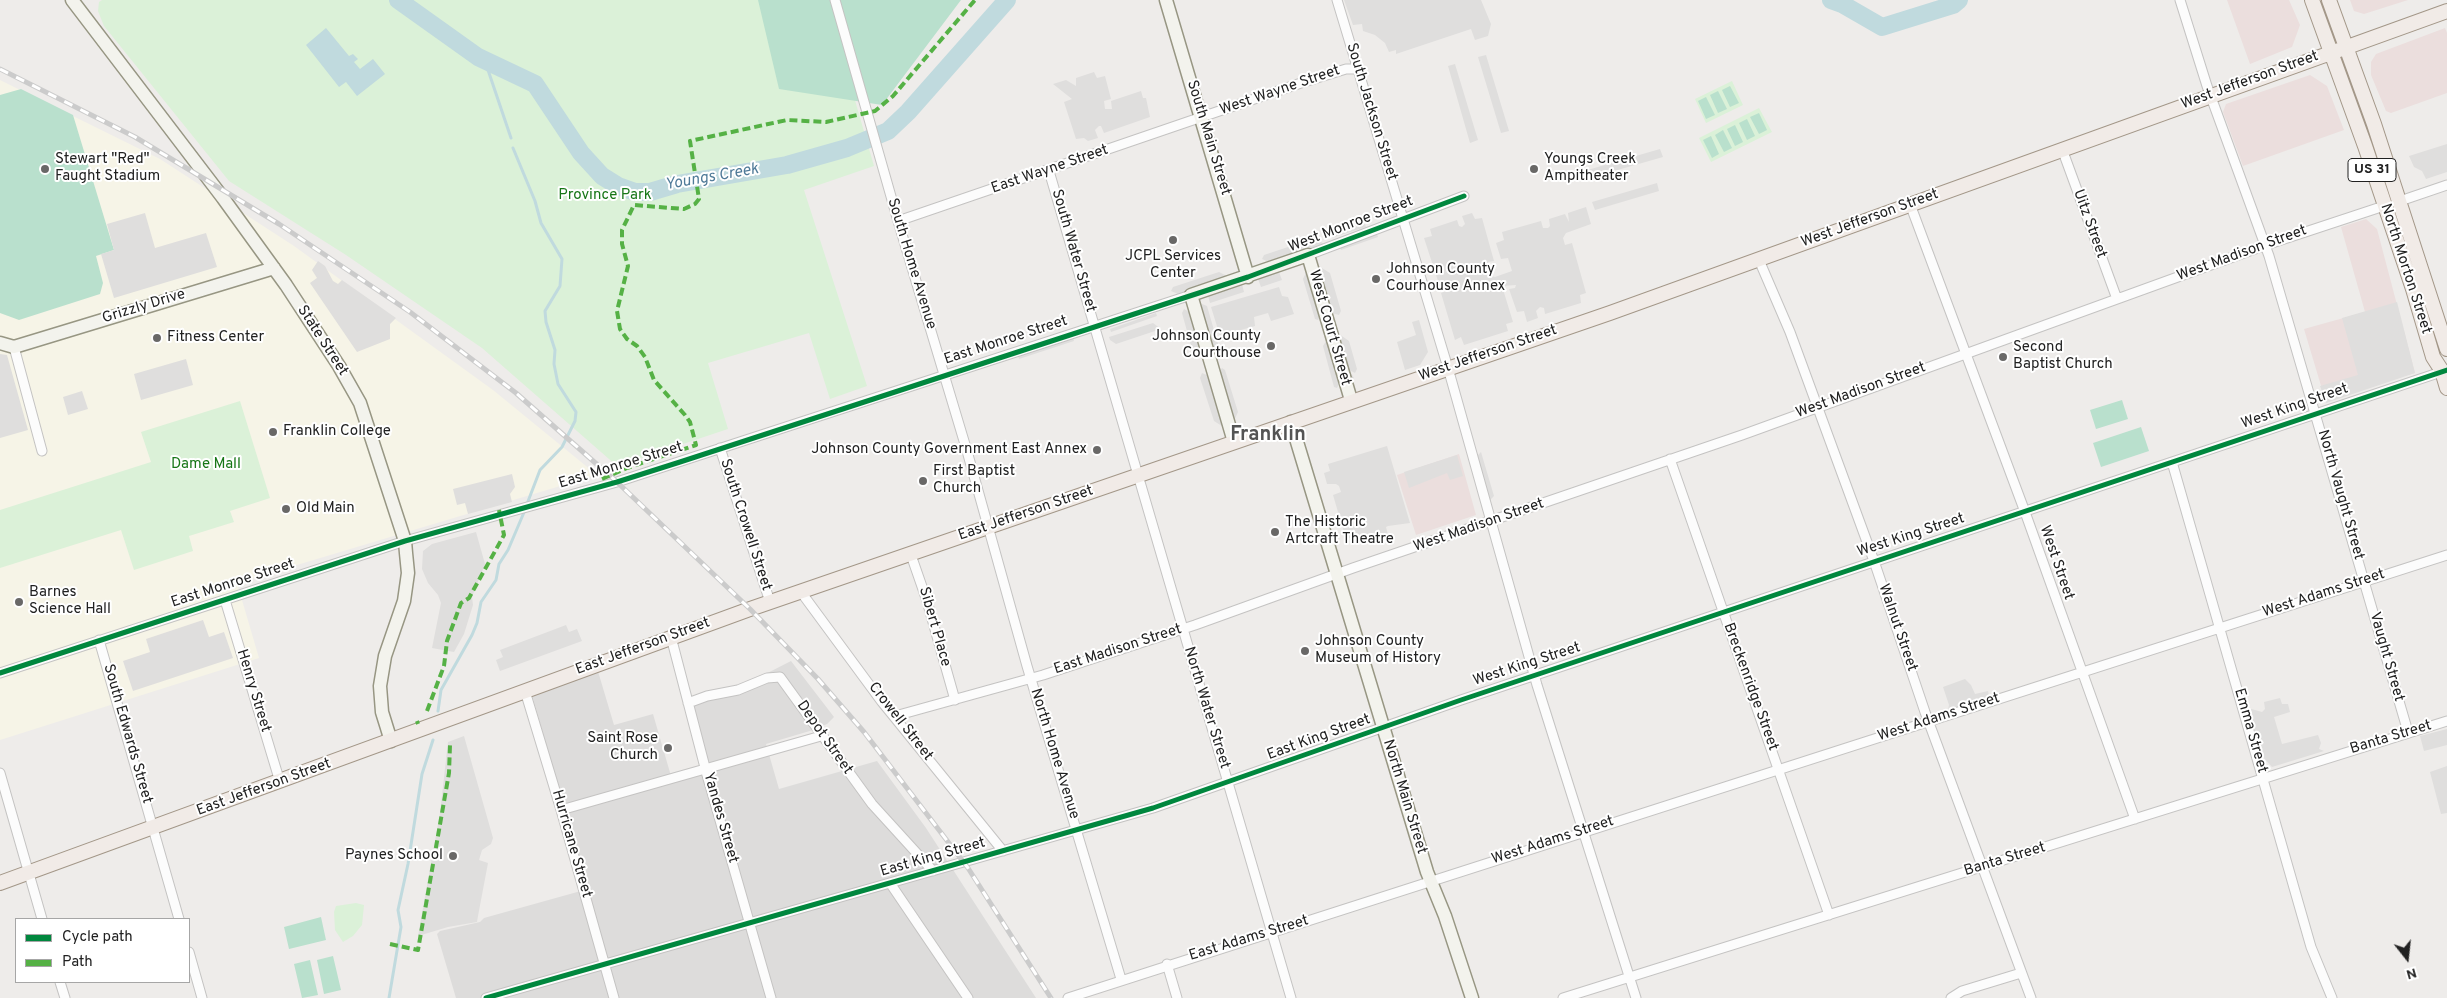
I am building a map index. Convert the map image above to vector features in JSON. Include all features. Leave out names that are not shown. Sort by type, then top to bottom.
[{"type":"main road","name":"US 31","points":[[2312,0],[2331,51]]},
{"type":"main road","name":"US 31","points":[[2330,0],[2348,46]]},
{"type":"main road","name":"West Jefferson Street","points":[[1291,422],[1760,260],[2447,10]]},
{"type":"main road","name":"North Morton Street","points":[[2348,46],[2447,349]]},
{"type":"main road","name":"North Morton Street","points":[[2331,51],[2433,357],[2444,371],[2447,388]]},
{"type":"main road","points":[[2444,371],[2447,354]]},
{"type":"main road","name":"East Jefferson Street","points":[[0,883],[280,782],[671,637],[1291,422]]},
{"type":"street","name":"State Street","points":[[72,0],[274,268],[339,366],[360,403],[405,541],[408,573],[404,601],[385,656],[380,686],[382,712],[391,741]]},
{"type":"street","name":"South Home Avenue","points":[[835,0],[898,222],[945,374],[988,528]]},
{"type":"street","name":"South Main Street","points":[[1166,0],[1248,277]]},
{"type":"street","name":"South Jackson Street","points":[[1337,0],[1448,368],[1582,832],[1636,998]]},
{"type":"street","name":"North Vaught Street","points":[[2180,0],[2211,96],[2266,245],[2364,581]]},
{"type":"street","name":"West Wayne Street","points":[[1202,118],[1346,69],[1359,69]]},
{"type":"street","name":"East Wayne Street","points":[[898,222],[1049,172],[1202,118]]},
{"type":"street","name":"Uitz Street","points":[[2062,149],[2117,299]]},
{"type":"street","name":"South Water Street","points":[[1049,172],[1138,475]]},
{"type":"street","points":[[2400,201],[2447,185]]},
{"type":"street","name":"West Monroe Street","points":[[1248,277],[1464,196]]},
{"type":"street","name":"West Street","points":[[1910,204],[2025,512],[2135,819]]},
{"type":"street","name":"West Madison Street","points":[[1337,575],[1817,407],[2266,245],[2384,206]]},
{"type":"street","name":"West Court Street","points":[[1308,255],[1351,400]]},
{"type":"street","name":"Walnut Street","points":[[1760,260],[1874,561],[1928,721],[2031,998]]},
{"type":"street","name":"Grizzly Drive","points":[[14,347],[274,268]]},
{"type":"street","name":"East Monroe Street","points":[[0,673],[405,541],[554,500],[1248,277]]},
{"type":"street","points":[[1191,295],[1234,442]]},
{"type":"street","points":[[0,343],[14,347],[42,451]]},
{"type":"street","name":"West King Street","points":[[1383,728],[2316,412],[2444,371]]},
{"type":"street","name":"North Main Street","points":[[1291,422],[1430,880],[1446,916],[1472,998]]},
{"type":"street","name":"South Crowell Street","points":[[720,448],[770,602]]},
{"type":"street","name":"Breckenridge Street","points":[[1670,459],[1829,915]]},
{"type":"street","name":"Emma Street","points":[[2172,462],[2310,947],[2332,998]]},
{"type":"street","name":"North Water Street","points":[[1138,475],[1291,998]]},
{"type":"street","name":"North Home Avenue","points":[[988,528],[1121,979]]},
{"type":"street","name":"Sibert Place","points":[[911,555],[927,600],[955,700]]},
{"type":"street","name":"West Adams Street","points":[[1430,880],[2447,555]]},
{"type":"street","name":"East Madison Street","points":[[895,716],[1031,678],[1182,629],[1337,575]]},
{"type":"street","name":"Vaught Street","points":[[2364,581],[2408,732]]},
{"type":"street","name":"Crowell Street","points":[[801,592],[895,716],[1003,851]]},
{"type":"street","name":"Henry Street","points":[[225,600],[280,782]]},
{"type":"street","name":"Yandes Street","points":[[671,637],[706,769],[771,998]]},
{"type":"street","name":"South Edwards Street","points":[[99,640],[179,918]]},
{"type":"street","name":"Depot Street","points":[[688,703],[707,696],[738,690],[767,678],[780,677],[872,804],[933,871]]},
{"type":"street","name":"Hurricane Street","points":[[524,691],[561,810],[614,998]]},
{"type":"street","name":"Banta Street","points":[[1563,998],[2135,819],[2263,777],[2447,721]]},
{"type":"street","name":"East King Street","points":[[486,998],[1153,808],[1383,728]]},
{"type":"street","points":[[561,810],[821,736]]},
{"type":"street","points":[[0,773],[42,918]]},
{"type":"street","name":"East Adams Street","points":[[1068,998],[1167,964],[1430,880]]},
{"type":"street","points":[[890,883],[968,998]]},
{"type":"street","points":[[190,956],[202,998]]},
{"type":"street","points":[[1167,964],[1177,998]]},
{"type":"street","points":[[1951,998],[1962,991],[2022,973]]},
{"type":"street","points":[[60,983],[65,998]]},
{"type":"shaded area","points":[[1344,0],[1481,0],[1491,24],[1488,36],[1475,40],[1471,29],[1396,54],[1396,50],[1389,52],[1385,43],[1375,35],[1363,31],[1362,24],[1353,25]]},
{"type":"shaded area","points":[[2227,0],[2289,0],[2300,25],[2292,47],[2250,64]]},
{"type":"shaded area","points":[[2350,0],[2408,0],[2364,14],[2354,11]]},
{"type":"shaded area","points":[[2445,28],[2447,33],[2447,93],[2391,113],[2386,111],[2371,75],[2371,62],[2376,54]]},
{"type":"shaded area","points":[[1486,55],[1509,131],[1501,133],[1478,57]]},
{"type":"shaded area","points":[[1455,64],[1478,140],[1470,143],[1448,66]]},
{"type":"shaded area","points":[[1094,72],[1097,78],[1105,76],[1111,99],[1104,101],[1105,109],[1112,109],[1111,101],[1141,91],[1143,98],[1146,98],[1150,117],[1104,133],[1101,126],[1099,126],[1095,130],[1098,138],[1088,141],[1084,138],[1076,139],[1064,102],[1072,99],[1053,84],[1066,80],[1076,86],[1076,78]]},
{"type":"shaded area","points":[[2310,75],[2327,86],[2344,130],[2243,166],[2223,112],[2226,104]]},
{"type":"shaded area","name":"Franklin College","points":[[0,80],[160,159],[294,246],[493,390],[597,475],[237,583],[259,658],[0,740]]},
{"type":"shaded area","points":[[2447,144],[2447,172],[2426,179],[2422,171],[2414,167],[2409,156]]},
{"type":"shaded area","points":[[1660,149],[1663,157],[1586,179],[1584,171]]},
{"type":"shaded area","points":[[1657,183],[1659,191],[1595,210],[1592,202]]},
{"type":"shaded area","points":[[1586,207],[1591,224],[1566,233],[1563,238],[1565,245],[1572,243],[1586,293],[1580,295],[1581,303],[1545,314],[1544,308],[1540,307],[1536,311],[1538,318],[1527,322],[1524,311],[1517,312],[1509,289],[1515,288],[1516,285],[1502,286],[1513,322],[1506,324],[1508,331],[1464,345],[1461,337],[1455,340],[1441,293],[1448,290],[1445,282],[1439,284],[1424,238],[1432,236],[1430,229],[1457,220],[1459,226],[1462,227],[1465,224],[1462,216],[1472,213],[1475,219],[1482,218],[1494,261],[1488,262],[1488,265],[1492,276],[1495,277],[1512,271],[1508,258],[1501,259],[1496,243],[1504,240],[1502,232],[1541,221],[1543,228],[1548,228],[1550,226],[1549,219],[1565,214],[1569,222],[1568,213]]},
{"type":"shaded area","points":[[145,213],[155,248],[206,233],[217,267],[114,298],[101,254],[114,250],[107,224]]},
{"type":"shaded area","points":[[2366,219],[2377,229],[2415,373],[2325,399],[2304,329],[2365,312],[2341,227]]},
{"type":"shaded area","points":[[1365,224],[1366,227],[1331,238],[1327,232],[1339,228],[1342,233],[1342,231]]},
{"type":"shaded area","points":[[1377,234],[1378,237],[1341,250],[1340,247]]},
{"type":"shaded area","points":[[1315,238],[1324,244],[1269,262],[1262,259],[1264,255]]},
{"type":"shaded area","points":[[318,261],[325,266],[333,281],[338,284],[342,280],[396,318],[390,324],[390,339],[357,352],[310,283],[317,278],[312,270]]},
{"type":"shaded area","points":[[1317,265],[1330,273],[1341,311],[1339,315],[1332,313],[1339,334],[1349,341],[1357,369],[1355,373],[1349,370],[1354,378],[1340,382],[1337,388],[1334,387],[1323,346],[1328,338],[1321,316],[1318,320],[1315,319],[1303,279],[1308,268]]},
{"type":"shaded area","points":[[1219,272],[1229,277],[1178,294],[1171,291],[1173,287]]},
{"type":"shaded area","points":[[1279,272],[1282,280],[1261,287],[1258,279]]},
{"type":"shaded area","points":[[1242,284],[1244,292],[1210,303],[1208,296]]},
{"type":"shaded area","points":[[1279,287],[1282,296],[1288,297],[1294,314],[1271,321],[1268,313],[1254,317],[1255,326],[1220,336],[1211,307]]},
{"type":"shaded area","points":[[2397,302],[2415,373],[2326,403],[2320,386],[2358,375],[2342,318]]},
{"type":"shaded area","points":[[1202,304],[1207,306],[1218,344],[1213,356],[1219,373],[1222,368],[1225,370],[1238,412],[1232,425],[1225,428],[1214,421],[1200,378],[1202,373],[1209,376],[1203,358],[1193,353],[1182,313],[1184,309],[1191,313],[1200,310]]},
{"type":"shaded area","points":[[1156,313],[1157,316],[1111,332],[1110,329]]},
{"type":"shaded area","points":[[1419,320],[1428,352],[1420,365],[1405,370],[1397,342],[1416,335],[1412,322]]},
{"type":"shaded area","points":[[1153,323],[1161,329],[1116,344],[1110,340],[1109,337]]},
{"type":"shaded area","points":[[1073,338],[1074,341],[1019,359],[1018,356]]},
{"type":"shaded area","points":[[0,354],[7,355],[28,430],[0,438]]},
{"type":"shaded area","points":[[186,359],[193,385],[141,400],[134,374]]},
{"type":"shaded area","points":[[82,391],[88,409],[68,415],[63,397]]},
{"type":"shaded area","points":[[1387,446],[1410,523],[1388,526],[1386,527],[1388,535],[1357,545],[1355,537],[1346,539],[1333,495],[1341,492],[1339,486],[1327,484],[1324,473],[1330,471],[1328,464]]},
{"type":"shaded area","points":[[1481,452],[1494,496],[1489,501],[1476,457]]},
{"type":"shaded area","points":[[1459,454],[1476,515],[1416,535],[1397,475]]},
{"type":"shaded area","points":[[1457,455],[1463,476],[1450,480],[1447,473],[1409,488],[1404,472]]},
{"type":"shaded area","points":[[512,474],[515,487],[510,494],[512,502],[468,514],[465,503],[457,505],[453,489]]},
{"type":"shaded area","points":[[476,532],[485,564],[472,597],[473,605],[464,634],[454,652],[432,648],[441,603],[438,595],[428,583],[422,569],[423,551],[432,544]]},
{"type":"shaded area","points":[[203,620],[209,637],[224,632],[233,658],[133,691],[123,661],[150,652],[146,639]]},
{"type":"shaded area","points":[[566,625],[569,632],[577,629],[582,641],[500,671],[496,660],[503,657],[500,650]]},
{"type":"shaded area","points":[[791,661],[834,717],[827,724],[813,730],[766,744],[779,789],[877,761],[926,828],[1036,998],[456,998],[437,934],[440,931],[480,922],[484,918],[588,889],[532,695],[597,668],[614,725],[653,714],[671,776],[703,766],[685,700],[742,686]]},
{"type":"shaded area","points":[[1965,679],[1971,685],[1975,694],[1988,691],[1989,696],[1948,710],[1949,705],[1943,687]]},
{"type":"shaded area","points":[[2280,698],[2282,704],[2288,704],[2290,712],[2274,717],[2282,744],[2318,735],[2321,743],[2319,749],[2324,751],[2272,767],[2263,757],[2248,708],[2262,712],[2265,709],[2264,702]]},
{"type":"shaded area","points":[[2447,729],[2447,745],[2424,751],[2420,736]]},
{"type":"shaded area","points":[[464,736],[493,838],[491,844],[482,850],[479,860],[488,863],[477,922],[448,927],[418,936],[440,813],[448,742]]},
{"type":"shaded area","points":[[2447,766],[2447,813],[2441,814],[2430,772]]},
{"type":"green space","name":"Province Park","points":[[102,0],[826,0],[874,166],[804,190],[867,386],[830,399],[809,333],[708,363],[728,429],[617,466],[482,348],[346,255],[229,181],[104,26],[98,11],[99,2]]},
{"type":"green space","points":[[758,0],[961,0],[882,105],[779,89]]},
{"type":"green space","points":[[1732,81],[1743,105],[1706,123],[1695,99]]},
{"type":"green space","points":[[1730,86],[1739,103],[1730,107],[1722,90]]},
{"type":"green space","name":"Stewart \"Red\" Faught Stadium","points":[[21,89],[73,115],[114,250],[96,256],[103,283],[100,294],[19,320],[0,313],[0,95]]},
{"type":"green space","points":[[1718,91],[1727,109],[1718,113],[1710,95]]},
{"type":"green space","points":[[1706,97],[1715,115],[1706,119],[1698,101]]},
{"type":"green space","points":[[1759,108],[1772,132],[1711,162],[1699,138]]},
{"type":"green space","points":[[1759,113],[1767,130],[1759,134],[1750,117]]},
{"type":"green space","points":[[1747,119],[1755,136],[1747,140],[1739,123]]},
{"type":"green space","points":[[1735,125],[1743,142],[1735,146],[1727,129]]},
{"type":"green space","points":[[1723,130],[1732,148],[1724,152],[1715,135]]},
{"type":"green space","points":[[1711,136],[1719,154],[1712,158],[1703,140]]},
{"type":"green space","points":[[2122,400],[2128,419],[2096,429],[2090,410]]},
{"type":"green space","name":"Dame Mall","points":[[240,401],[270,498],[230,511],[234,522],[189,536],[193,551],[134,570],[121,530],[0,568],[0,510],[151,462],[141,432]]},
{"type":"green space","points":[[2141,427],[2149,451],[2101,467],[2093,443]]},
{"type":"green space","points":[[356,903],[364,905],[362,925],[353,936],[343,942],[335,930],[334,912],[336,906]]},
{"type":"green space","points":[[321,917],[326,940],[289,949],[284,927]]},
{"type":"green space","points":[[333,956],[341,990],[324,994],[317,960]]},
{"type":"green space","points":[[310,960],[318,995],[302,998],[294,964]]},
{"type":"water","points":[[326,28],[349,56],[353,54],[358,59],[354,62],[360,69],[373,59],[385,74],[357,96],[346,82],[339,87],[306,45]]},
{"type":"waterway","name":"Youngs Creek","points":[[398,0],[478,57],[535,84],[581,153],[602,176],[618,186],[635,192],[650,192],[677,184],[787,165],[847,148],[888,131],[908,112],[1007,0]]},
{"type":"waterway","name":"Youngs Creek","points":[[1831,0],[1842,4],[1882,27],[1953,5],[1959,0]]},
{"type":"waterway","points":[[478,57],[488,70],[511,138]]},
{"type":"waterway","points":[[513,148],[535,201],[541,223],[562,259],[560,286],[545,311],[546,322],[555,350],[554,364],[558,384],[576,412],[575,421],[562,447],[540,470],[527,504]]},
{"type":"waterway","points":[[438,711],[441,690],[472,635],[477,623],[481,602],[496,580],[499,564],[508,550],[525,510]]},
{"type":"waterway","points":[[389,998],[401,927],[398,910],[408,864],[422,774],[433,740]]},
{"type":"railway","points":[[0,69],[135,137],[279,224],[410,312],[516,393],[617,482],[750,609],[818,679],[864,732],[968,868],[1051,998]]},
{"type":"marked path","points":[[602,479],[627,468],[696,445],[690,422],[654,380],[645,357],[620,329],[617,311],[628,266],[622,244],[622,230],[634,205],[684,209],[695,204],[699,199],[690,141],[787,120],[826,122],[875,111],[893,96],[975,0]]},
{"type":"marked path","points":[[427,711],[444,666],[447,641],[461,603],[469,598],[504,535],[499,510]]},
{"type":"marked path","points":[[390,944],[418,950],[449,773],[450,745]]},
{"type":"cycle path","points":[[0,673],[405,541],[617,482],[1248,277],[1464,196]]},
{"type":"cycle path","points":[[486,998],[1153,808],[1461,700],[2447,370]]},
{"type":"place","name":"Stewart \"Red\" Faught Stadium","points":[[45,169]]},
{"type":"place","name":"Youngs Creek Ampitheater","points":[[1534,169]]},
{"type":"place","name":"JCPL Services Center","points":[[1173,240]]},
{"type":"place","name":"Johnson County Courhouse Annex","points":[[1376,279]]},
{"type":"place","name":"Fitness Center","points":[[157,338]]},
{"type":"place","name":"Johnson County Courthouse","points":[[1271,346]]},
{"type":"place","name":"Second Baptist Church","points":[[2003,357]]},
{"type":"place","name":"Franklin College","points":[[273,432]]},
{"type":"place","name":"Johnson County Government East Annex","points":[[1097,450]]},
{"type":"place","name":"First Baptist Church","points":[[923,481]]},
{"type":"place","name":"Old Main","points":[[286,509]]},
{"type":"place","name":"The Historic Artcraft Theatre","points":[[1275,532]]},
{"type":"place","name":"Barnes Science Hall","points":[[19,602]]},
{"type":"place","name":"Johnson County Museum of History","points":[[1305,651]]},
{"type":"place","name":"Saint Rose Church","points":[[668,748]]},
{"type":"place","name":"Paynes School","points":[[453,856]]},
{"type":"district","name":"Franklin","points":[[1268,436]]}]
